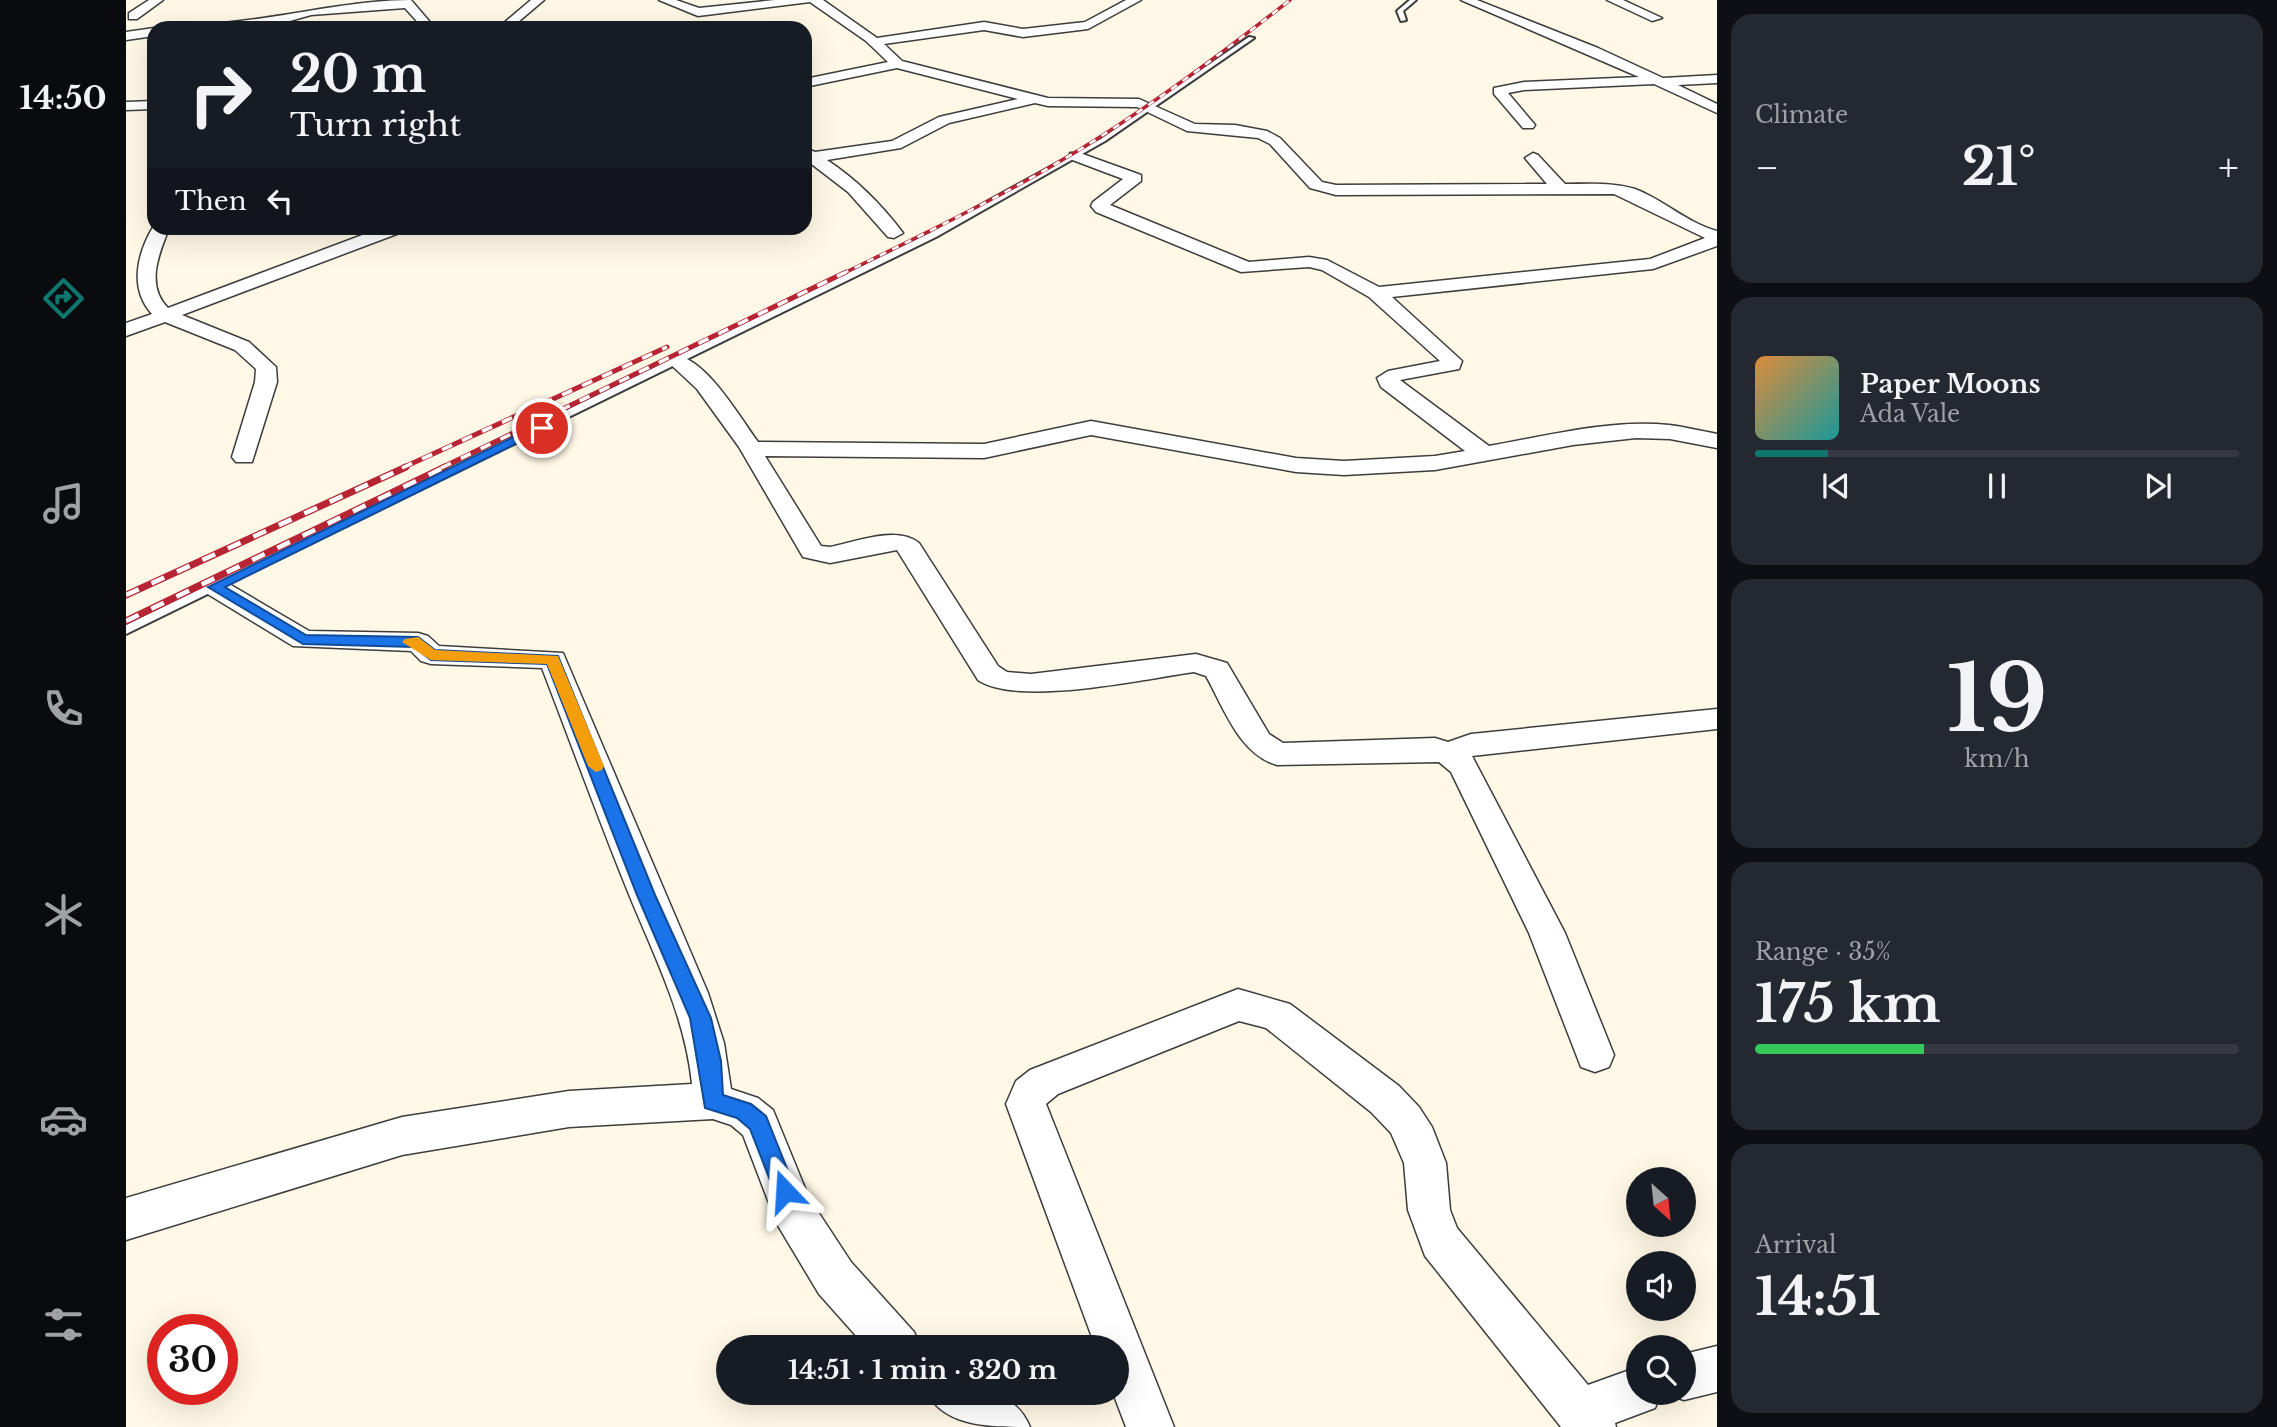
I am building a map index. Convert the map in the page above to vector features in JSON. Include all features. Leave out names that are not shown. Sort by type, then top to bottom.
[{"type":"street","points":[[133,16],[157,0]]},
{"type":"street","points":[[514,21],[538,0]]},
{"type":"street","points":[[665,0],[698,12],[806,0]]},
{"type":"street","points":[[815,0],[874,42],[897,64]]},
{"type":"street","points":[[874,42],[984,26],[1023,33],[1088,25],[1135,0]]},
{"type":"street","points":[[1467,0],[1594,51],[1717,109]]},
{"type":"street","points":[[1613,0],[1657,18]]},
{"type":"street","points":[[276,21],[311,12],[406,2],[423,21]]},
{"type":"street","points":[[126,36],[147,33]]},
{"type":"street","points":[[812,82],[897,64],[1034,99],[1070,103],[1122,100],[1151,108],[1192,128],[1235,129],[1262,134],[1275,141],[1316,185],[1323,188],[1627,191],[1675,220],[1717,238]]},
{"type":"street","points":[[1528,125],[1499,91],[1524,86],[1717,79]]},
{"type":"street","points":[[812,155],[896,145],[944,120],[1034,99]]},
{"type":"street","points":[[126,106],[147,105]]},
{"type":"street","points":[[1075,156],[1135,178],[1099,206],[1102,208],[1247,268],[1319,262],[1376,293],[1452,361],[1452,365],[1445,367],[1395,375],[1388,378],[1389,383],[1484,454]]},
{"type":"street","points":[[812,157],[838,174],[869,202],[894,233]]},
{"type":"street","points":[[1533,158],[1560,189]]},
{"type":"street","points":[[158,235],[146,264],[145,281],[150,299],[164,315],[242,346],[266,367],[266,382],[244,457]]},
{"type":"street","points":[[126,330],[377,235]]},
{"type":"street","points":[[1376,293],[1653,264],[1717,238]]},
{"type":"street","points":[[677,361],[705,384],[750,447],[748,450],[812,552],[830,555],[896,542],[904,543],[910,548],[988,673],[1000,681],[1031,683],[1196,663],[1217,670],[1258,741],[1277,754],[1435,749],[1451,754],[1463,766],[1547,933],[1595,1055]]},
{"type":"street","points":[[750,447],[984,451],[1091,428],[1296,464],[1344,468],[1403,467],[1573,438],[1636,431],[1670,432],[1717,441]]},
{"type":"street","points":[[215,587],[303,640],[418,642],[431,655],[553,659],[646,895],[701,1018],[710,1061],[713,1101]]},
{"type":"street","points":[[1451,754],[1471,744],[1717,719]]},
{"type":"street","points":[[1150,1427],[1026,1104],[1030,1093],[1044,1082],[1238,1004],[1277,1015],[1385,1099],[1405,1119],[1419,1140],[1425,1163],[1429,1210],[1440,1241],[1460,1269],[1586,1420],[1626,1398]]},
{"type":"street","points":[[126,1219],[402,1136],[569,1109],[713,1101],[736,1107],[758,1123],[792,1210],[835,1278],[886,1335]]},
{"type":"street","points":[[1696,1374],[1717,1369]]},
{"type":"street","points":[[970,1405],[1006,1427]]},
{"type":"lane","points":[[1403,20],[1400,11],[1413,0]]},
{"type":"lane","points":[[126,630],[933,235],[1075,156],[1151,108],[1251,38]]},
{"type":"railway","points":[[842,274],[973,209],[1069,156],[1173,88],[1290,0]]},
{"type":"railway","points":[[441,468],[846,272]]},
{"type":"railway","points":[[402,468],[667,347]]},
{"type":"railway","points":[[126,595],[406,467]]},
{"type":"railway","points":[[126,621],[445,467]]},
{"type":"slow traffic","points":[[410,642],[418,642],[431,655],[553,659],[596,766]]},
{"type":"route","points":[[542,428],[215,587],[303,640],[418,642],[431,655],[553,659],[646,895],[701,1018],[710,1061],[713,1101],[744,1111],[758,1123],[785,1191]]}]
